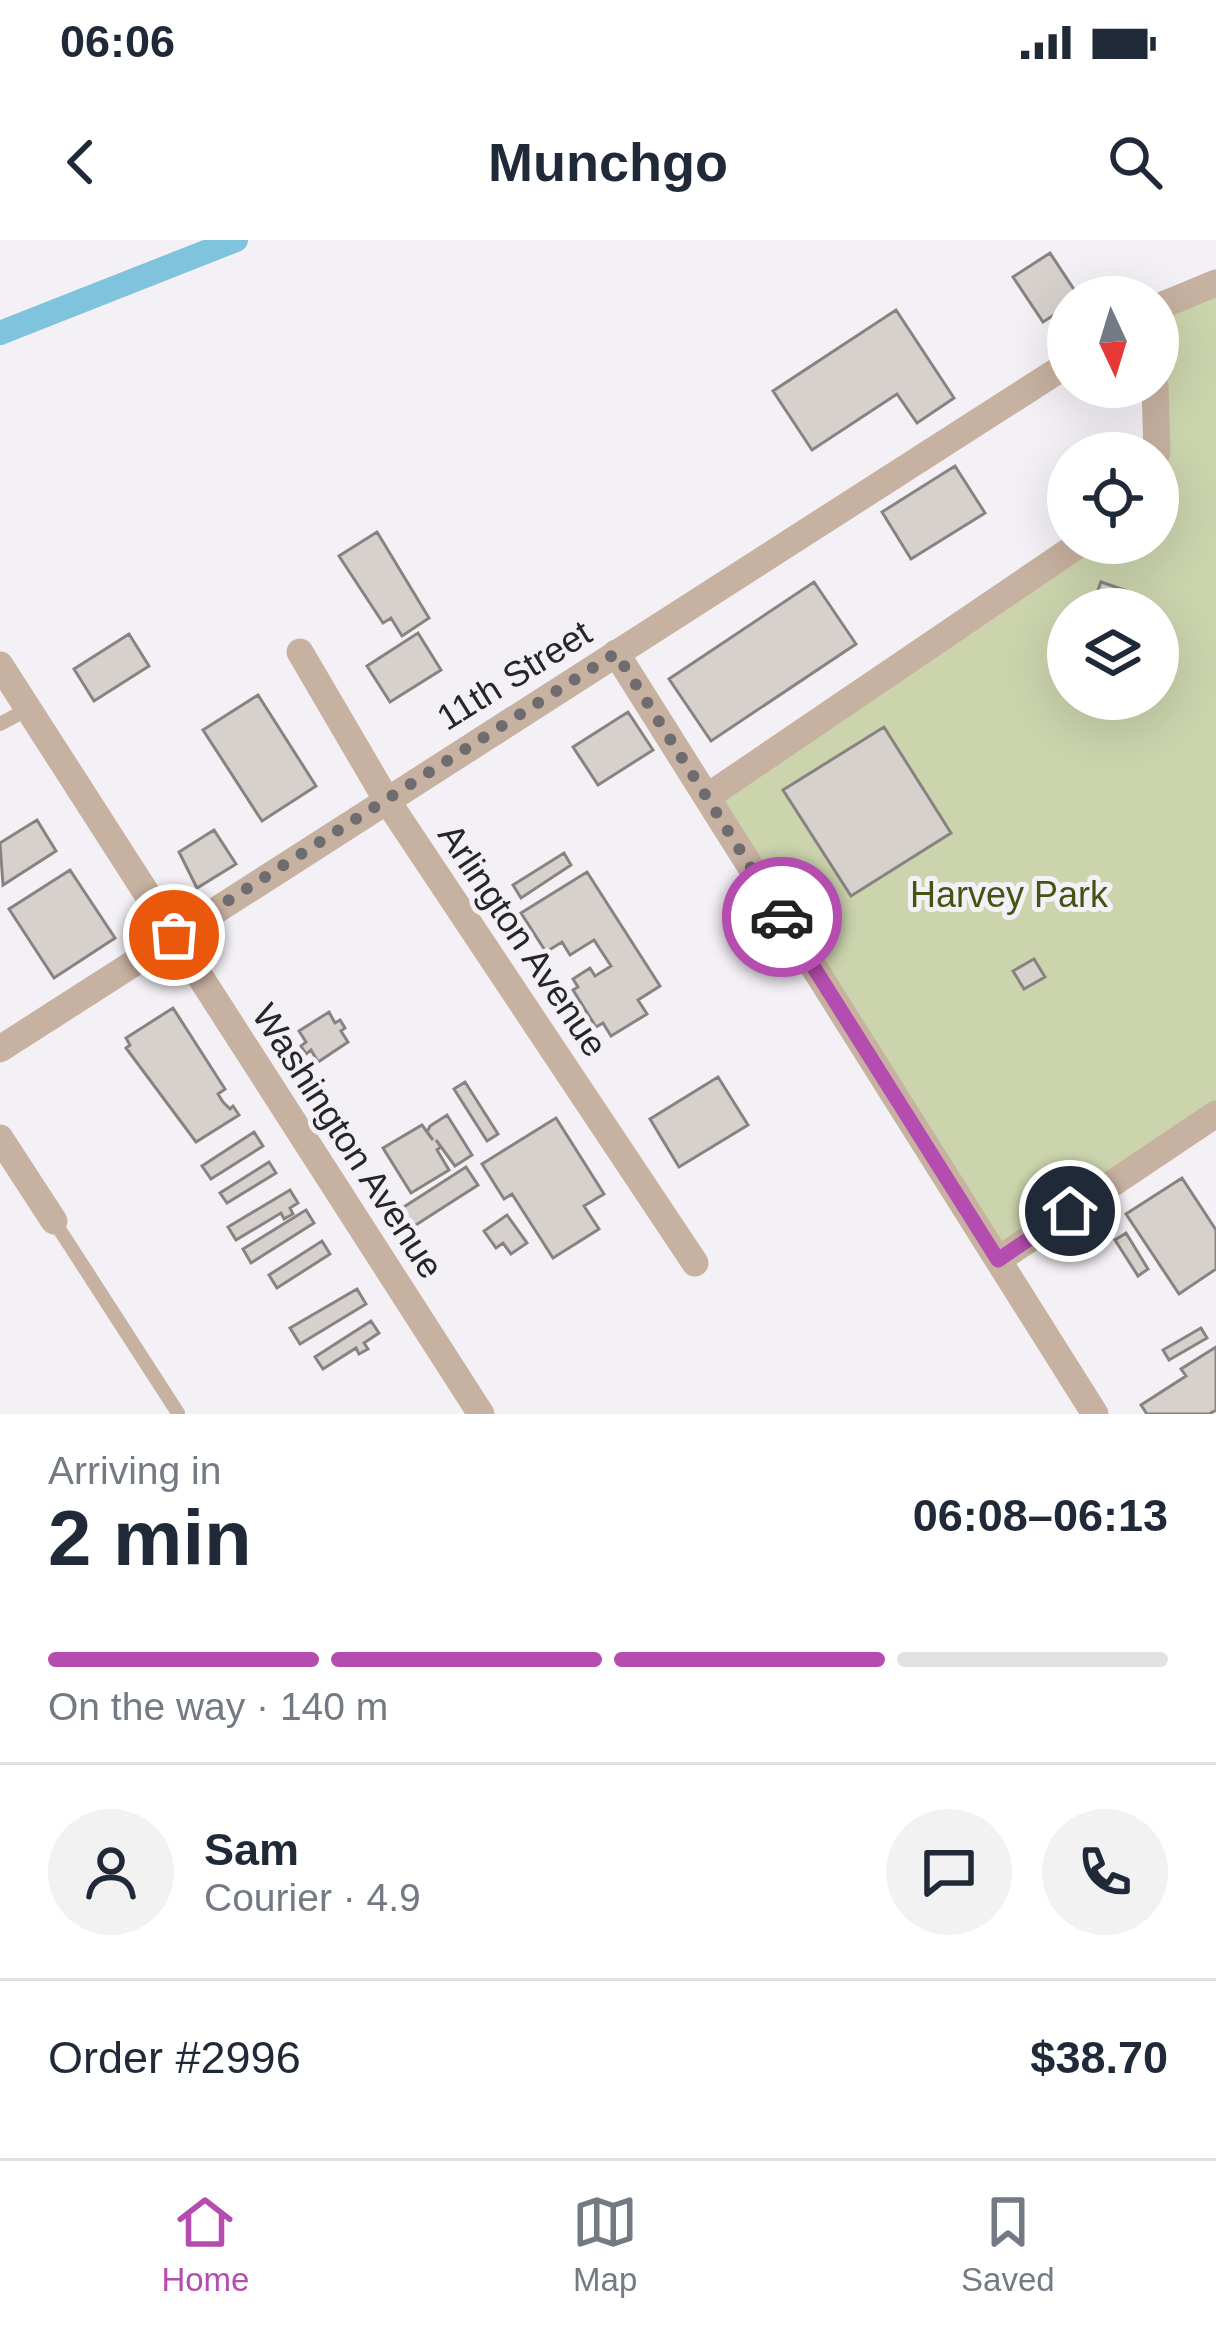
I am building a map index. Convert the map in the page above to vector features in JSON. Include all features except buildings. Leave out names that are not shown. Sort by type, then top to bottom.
[{"type":"street","points":[[1179,299],[1216,284]]},
{"type":"street","name":"11th Street","points":[[0,1049],[1047,377]]},
{"type":"street","points":[[707,797],[1050,564]]},
{"type":"street","name":"Arlington Avenue","points":[[300,652],[386,800],[695,1263]]},
{"type":"street","points":[[616,653],[1095,1414]]},
{"type":"street","name":"Washington Avenue","points":[[0,665],[481,1414]]},
{"type":"street","points":[[998,1260],[1216,1114]]},
{"type":"street","points":[[0,1138],[54,1221]]},
{"type":"lane","points":[[0,724],[28,709]]},
{"type":"lane","points":[[54,1221],[178,1413]]},
{"type":"green space","name":"Harvey Park","points":[[1216,290],[1216,1114],[998,1260],[707,797],[1050,564],[1179,564],[1179,432],[1158,432],[1158,408],[1179,408],[1179,301]]},
{"type":"waterway","points":[[0,333],[236,240]]},
{"type":"way so far","points":[[174,935],[616,653],[782,917]]},
{"type":"route","points":[[782,917],[998,1260],[1070,1211]]}]
